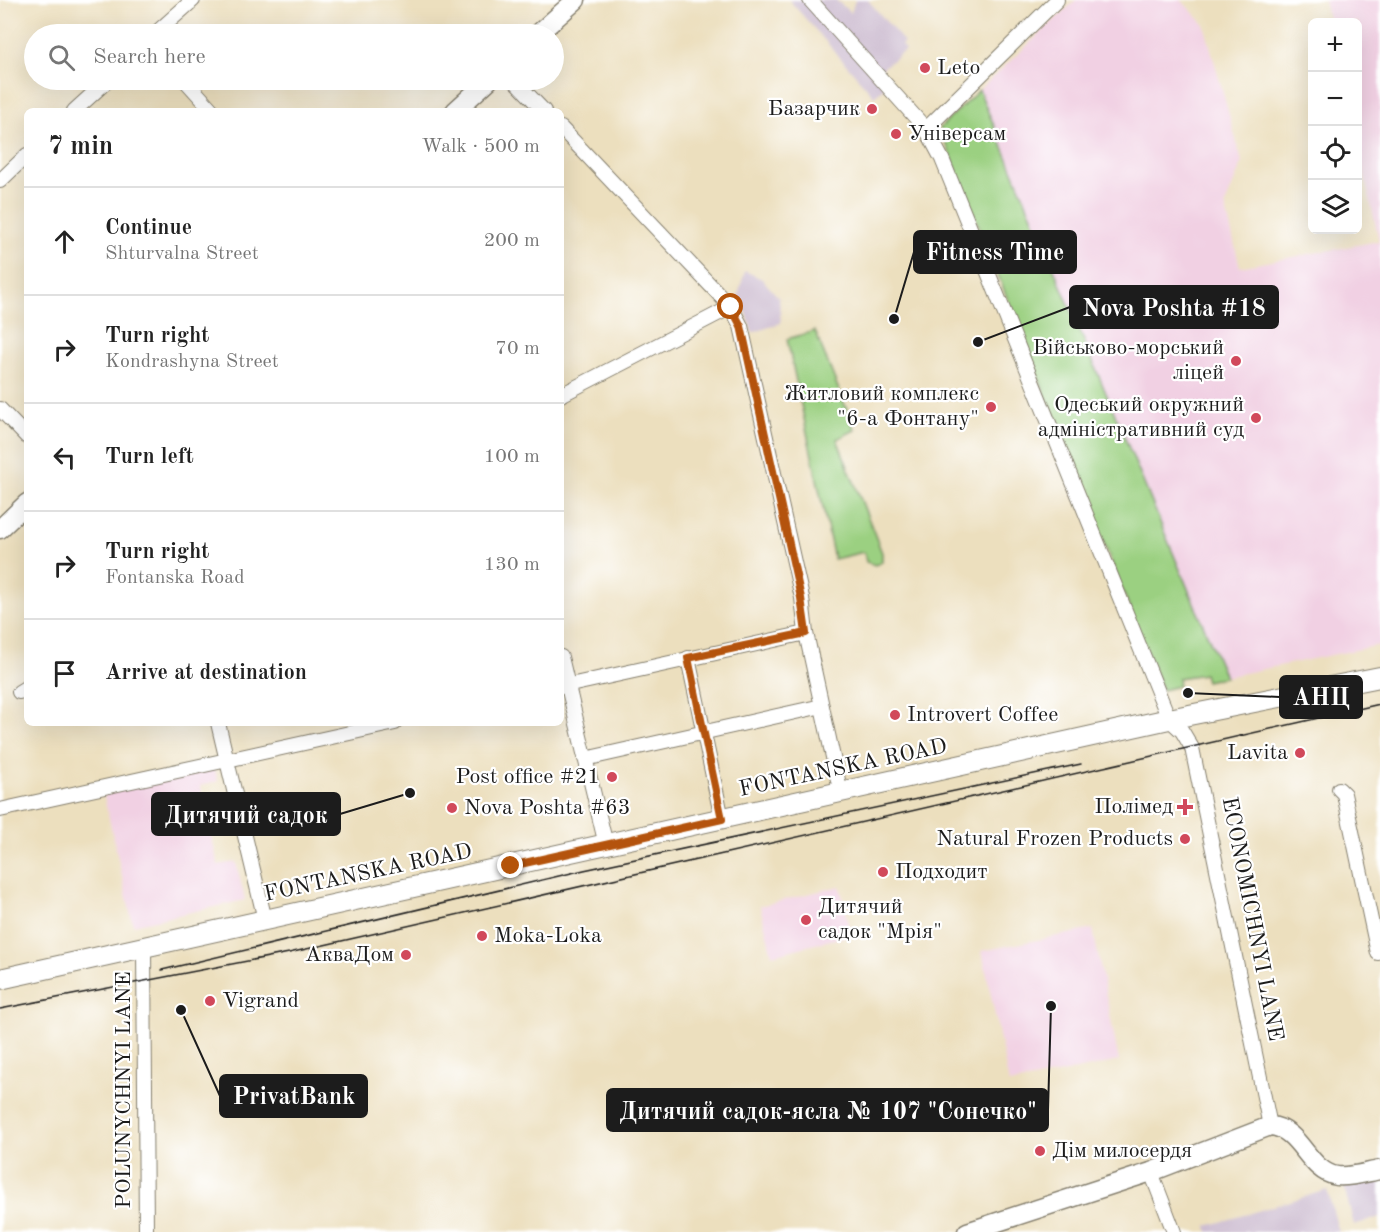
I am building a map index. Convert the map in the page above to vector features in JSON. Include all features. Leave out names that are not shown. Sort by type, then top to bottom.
[{"type":"main road","name":"FONTANSKA ROAD","points":[[0,979],[841,794],[1169,719],[1380,677]]},
{"type":"street","points":[[167,24],[193,0]]},
{"type":"street","points":[[549,24],[576,0]]},
{"type":"street","name":"ECONOMICHNYI LANE","points":[[810,0],[926,129],[942,159],[1169,719],[1182,731],[1195,755],[1274,1127]]},
{"type":"street","points":[[926,129],[1057,0]]},
{"type":"street","points":[[77,108],[97,90]]},
{"type":"street","points":[[194,90],[210,108]]},
{"type":"street","points":[[458,108],[478,90]]},
{"type":"street","points":[[524,90],[541,108]]},
{"type":"street","points":[[564,131],[731,307],[741,326],[801,598],[806,633],[841,794]]},
{"type":"street","points":[[0,181],[24,159]]},
{"type":"street","points":[[564,393],[731,307]]},
{"type":"street","points":[[0,410],[24,434]]},
{"type":"street","points":[[0,529],[24,506]]},
{"type":"street","points":[[606,845],[564,686],[806,633]]},
{"type":"street","points":[[688,658],[722,819]]},
{"type":"street","points":[[585,759],[822,706]]},
{"type":"street","points":[[219,726],[265,920]]},
{"type":"street","points":[[0,810],[381,726]]},
{"type":"street","points":[[1339,789],[1344,794],[1378,953]]},
{"type":"street","name":"POLUNYCHNYI LANE","points":[[144,947],[146,1232]]},
{"type":"street","points":[[967,1232],[1150,1172],[1274,1127],[1294,1137],[1321,1167],[1337,1176],[1380,1170]]},
{"type":"street","points":[[1150,1172],[1174,1232]]},
{"type":"shaded area","points":[[789,0],[836,0],[851,13],[855,0],[868,0],[904,42],[901,45],[905,50],[879,71],[890,83],[874,96]]},
{"type":"shaded area","name":"Військово-морський ліцей","points":[[1076,0],[1181,0],[1204,24],[1242,162],[1225,205],[1240,267],[1379,241],[1362,164],[1362,18],[1328,18],[1324,0],[1380,0],[1380,645],[1225,677],[979,90]]},
{"type":"shaded area","points":[[745,271],[762,279],[779,298],[781,323],[752,333],[747,313],[736,302]]},
{"type":"shaded area","points":[[214,767],[218,781],[200,786],[218,865],[236,862],[245,900],[133,925],[103,792]]},
{"type":"shaded area","name":"Дитячий садок \"Мрія\"","points":[[840,886],[851,935],[772,955],[760,906]]},
{"type":"shaded area","points":[[1093,929],[1119,1061],[1009,1084],[982,951]]},
{"type":"shaded area","points":[[1380,1177],[1380,1217],[1354,1225],[1343,1183]]},
{"type":"shaded area","points":[[1327,1190],[1339,1232],[1208,1232],[1207,1226]]},
{"type":"green space","points":[[979,90],[1225,677],[1206,681],[1204,674],[1178,678],[1179,686],[1162,690],[940,128]]},
{"type":"green space","points":[[815,331],[855,430],[837,439],[882,553],[882,562],[875,565],[866,562],[864,552],[834,559],[787,339]]},
{"type":"tram line","points":[[0,1009],[289,953],[1380,704]]},
{"type":"tram line","points":[[162,970],[584,870],[1081,764]]},
{"type":"place","name":"Leto","points":[[925,68]]},
{"type":"place","name":"Базарчик","points":[[872,109]]},
{"type":"place","name":"Універсам","points":[[896,134]]},
{"type":"place","name":"Fitness Time","points":[[894,319]]},
{"type":"place","name":"Nova Poshta #18","points":[[978,342]]},
{"type":"place","name":"Військово-морський ліцей","points":[[1236,361]]},
{"type":"place","name":"Житловий комплекс \"6-а Фонтану\"","points":[[991,407]]},
{"type":"place","name":"Одеський окружний адміністративний суд","points":[[1256,418]]},
{"type":"place","name":"АНЦ","points":[[1188,693]]},
{"type":"place","name":"Introvert Coffee","points":[[895,715]]},
{"type":"place","name":"Lavita","points":[[1300,753]]},
{"type":"place","name":"Post office #21","points":[[612,777]]},
{"type":"place","name":"Дитячий садок","points":[[410,793]]},
{"type":"place","name":"Полімед","points":[[1185,807]]},
{"type":"place","name":"Nova Poshta #63","points":[[452,808]]},
{"type":"place","name":"Natural Frozen Products","points":[[1185,839]]},
{"type":"place","name":"Подходит","points":[[883,872]]},
{"type":"place","name":"Дитячий садок \"Мрія\"","points":[[806,920]]},
{"type":"place","name":"Moka-Loka","points":[[482,936]]},
{"type":"place","name":"АкваДом","points":[[406,955]]},
{"type":"place","name":"Vigrand","points":[[210,1001]]},
{"type":"place","name":"Дитячий садок-ясла № 107 \"Сонечко\"","points":[[1051,1006]]},
{"type":"place","name":"PrivatBank","points":[[181,1010]]},
{"type":"place","name":"Дім милосердя","points":[[1040,1151]]},
{"type":"route","points":[[511,866],[722,819],[688,658],[806,633],[801,598],[741,326],[731,307]]}]
